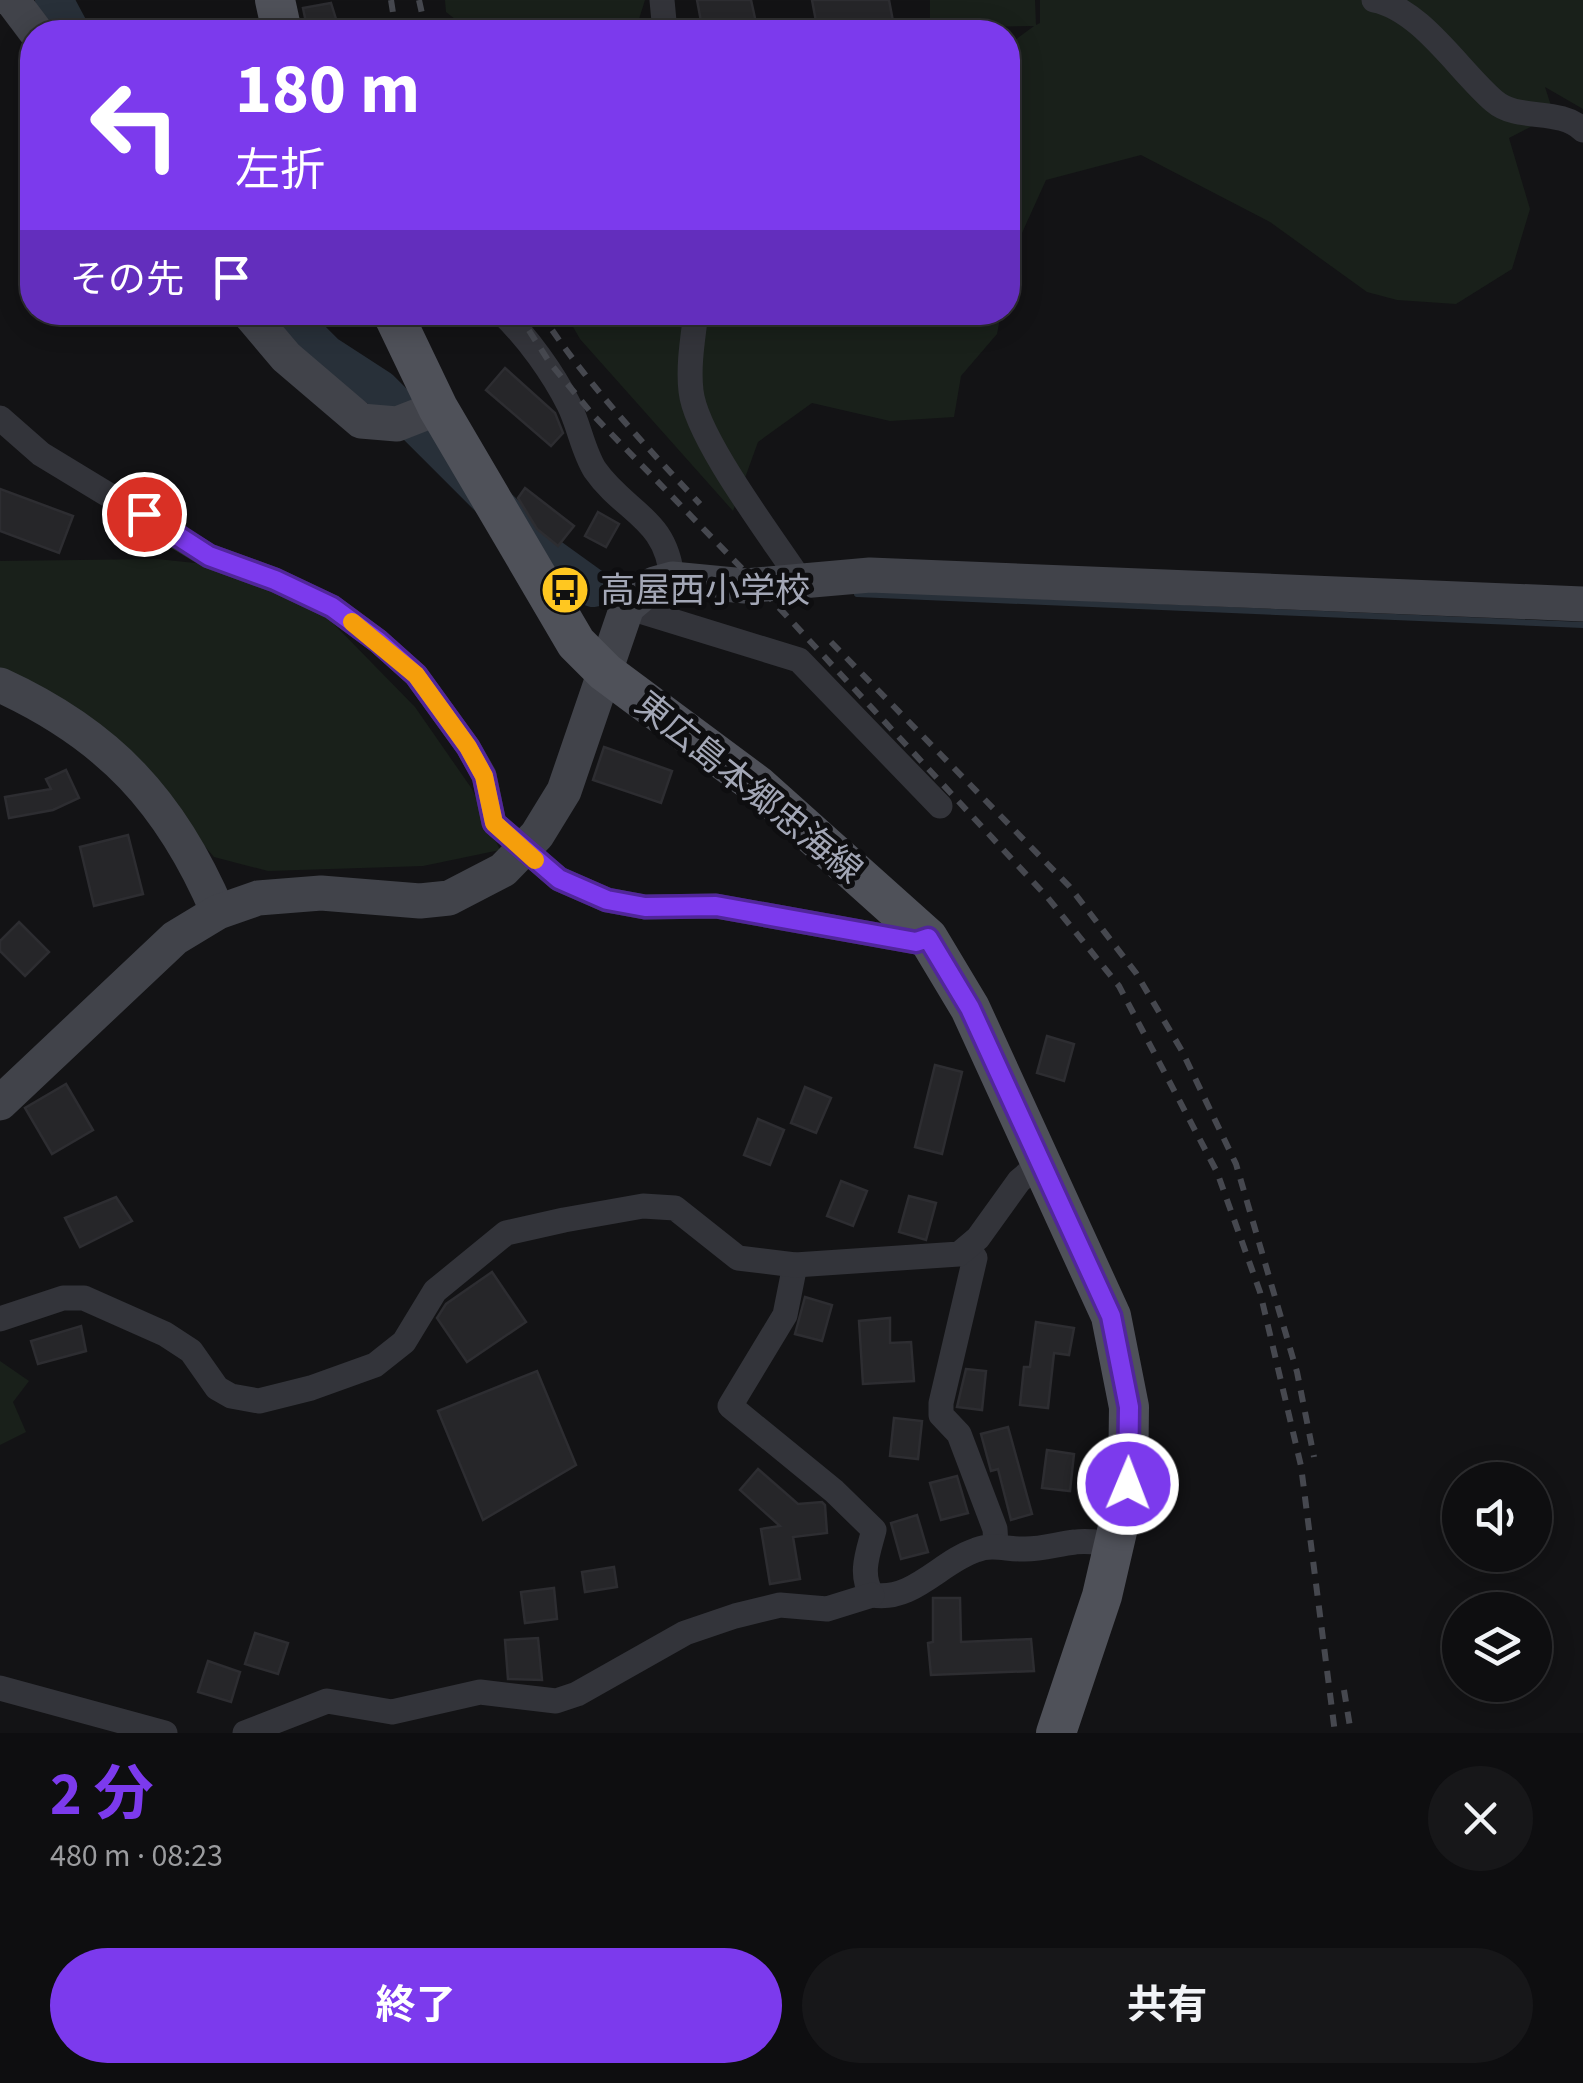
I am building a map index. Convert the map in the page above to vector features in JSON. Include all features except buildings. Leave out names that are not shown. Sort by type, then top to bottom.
[{"type":"main road","name":"東広島本郷忠海線","points":[[398,325],[438,408],[576,642],[605,672],[757,786],[928,938],[970,1008],[1111,1316],[1129,1407],[1128,1484],[1102,1596],[1056,1733]]},
{"type":"street","points":[[1374,0],[1389,3],[1426,32],[1497,104],[1515,112],[1540,113],[1577,124],[1583,130]]},
{"type":"street","points":[[259,325],[286,357],[361,421],[397,424],[438,408]]},
{"type":"street","points":[[514,325],[569,405],[595,469],[661,536],[670,558],[672,579]]},
{"type":"street","points":[[694,325],[691,394],[713,447],[800,580]]},
{"type":"street","points":[[0,418],[41,454],[209,556],[275,580],[332,607],[378,641],[416,675],[468,747],[484,776],[494,823],[559,879],[607,900],[645,907],[716,906],[916,942],[928,938]]},
{"type":"street","points":[[0,1103],[175,938],[218,912],[258,898],[321,893],[420,902],[448,898],[502,870],[537,835],[564,791],[627,607],[654,584],[672,579],[746,586],[870,575],[1583,604]]},
{"type":"street","points":[[627,607],[800,660],[940,806]]},
{"type":"street","points":[[0,685],[61,716],[111,754],[153,796],[182,839],[218,912]]},
{"type":"street","points":[[0,1319],[63,1298],[84,1298],[165,1334],[190,1351],[217,1388],[232,1396],[259,1401],[311,1388],[374,1364],[404,1342],[435,1291],[506,1232],[643,1206],[674,1208],[738,1258],[795,1265],[940,1256],[968,1250],[1020,1181],[1040,1163]]},
{"type":"street","points":[[968,1250],[974,1258],[940,1403],[941,1415],[959,1434],[995,1529],[996,1546]]},
{"type":"street","points":[[795,1265],[786,1315],[730,1406],[834,1491],[874,1530],[864,1567],[866,1586],[872,1596]]},
{"type":"street","points":[[245,1733],[327,1700],[392,1712],[480,1692],[556,1702],[685,1633],[735,1616],[780,1605],[827,1608],[872,1596],[883,1597],[906,1590],[976,1550],[996,1546],[1021,1549],[1078,1541],[1114,1544]]},
{"type":"street","points":[[0,1688],[165,1733]]},
{"type":"shaded area","points":[[445,0],[645,0],[637,20],[456,20],[446,12]]},
{"type":"shaded area","points":[[930,0],[1035,0],[1036,25],[1040,23],[1040,0],[1583,0],[1583,109],[1545,87],[1554,115],[1509,138],[1530,209],[1512,269],[1456,304],[1397,300],[1367,292],[1270,222],[1141,155],[1046,180],[1020,237],[1020,36],[1034,26],[1020,26],[1020,20],[930,20]]},
{"type":"shaded area","points":[[572,325],[999,325],[997,334],[961,376],[954,417],[890,421],[812,403],[758,442],[733,511],[580,339]]},
{"type":"shaded area","points":[[157,559],[242,568],[326,616],[415,707],[472,789],[500,850],[423,866],[268,871],[214,857],[114,741],[0,673],[0,561]]},
{"type":"shaded area","points":[[0,1361],[29,1381],[13,1402],[26,1432],[0,1445]]},
{"type":"waterway","points":[[54,0],[65,20]]},
{"type":"waterway","points":[[297,325],[326,354],[380,389],[543,552],[593,588]]},
{"type":"waterway","points":[[857,594],[1583,625]]},
{"type":"railway","points":[[391,0],[394,20]]},
{"type":"railway","points":[[419,0],[423,20]]},
{"type":"railway","points":[[525,325],[550,363],[593,415],[758,585],[1048,898],[1119,986],[1217,1172],[1260,1292],[1301,1466],[1335,1733]]},
{"type":"railway","points":[[549,325],[596,388],[700,504]]},
{"type":"railway","points":[[831,642],[1069,886],[1136,973],[1182,1051],[1236,1164],[1297,1372],[1314,1457]]},
{"type":"railway","points":[[1344,1690],[1351,1733]]},
{"type":"slow traffic","points":[[352,622],[416,675],[484,776],[494,823],[535,860]]},
{"type":"place","name":"高屋西小学校","points":[[565,590]]},
{"type":"route","points":[[144,514],[209,556],[275,580],[332,607],[378,641],[416,675],[468,747],[484,776],[494,823],[559,879],[607,900],[645,907],[716,906],[916,942],[928,938],[970,1008],[1111,1316],[1129,1407],[1128,1484]]}]
